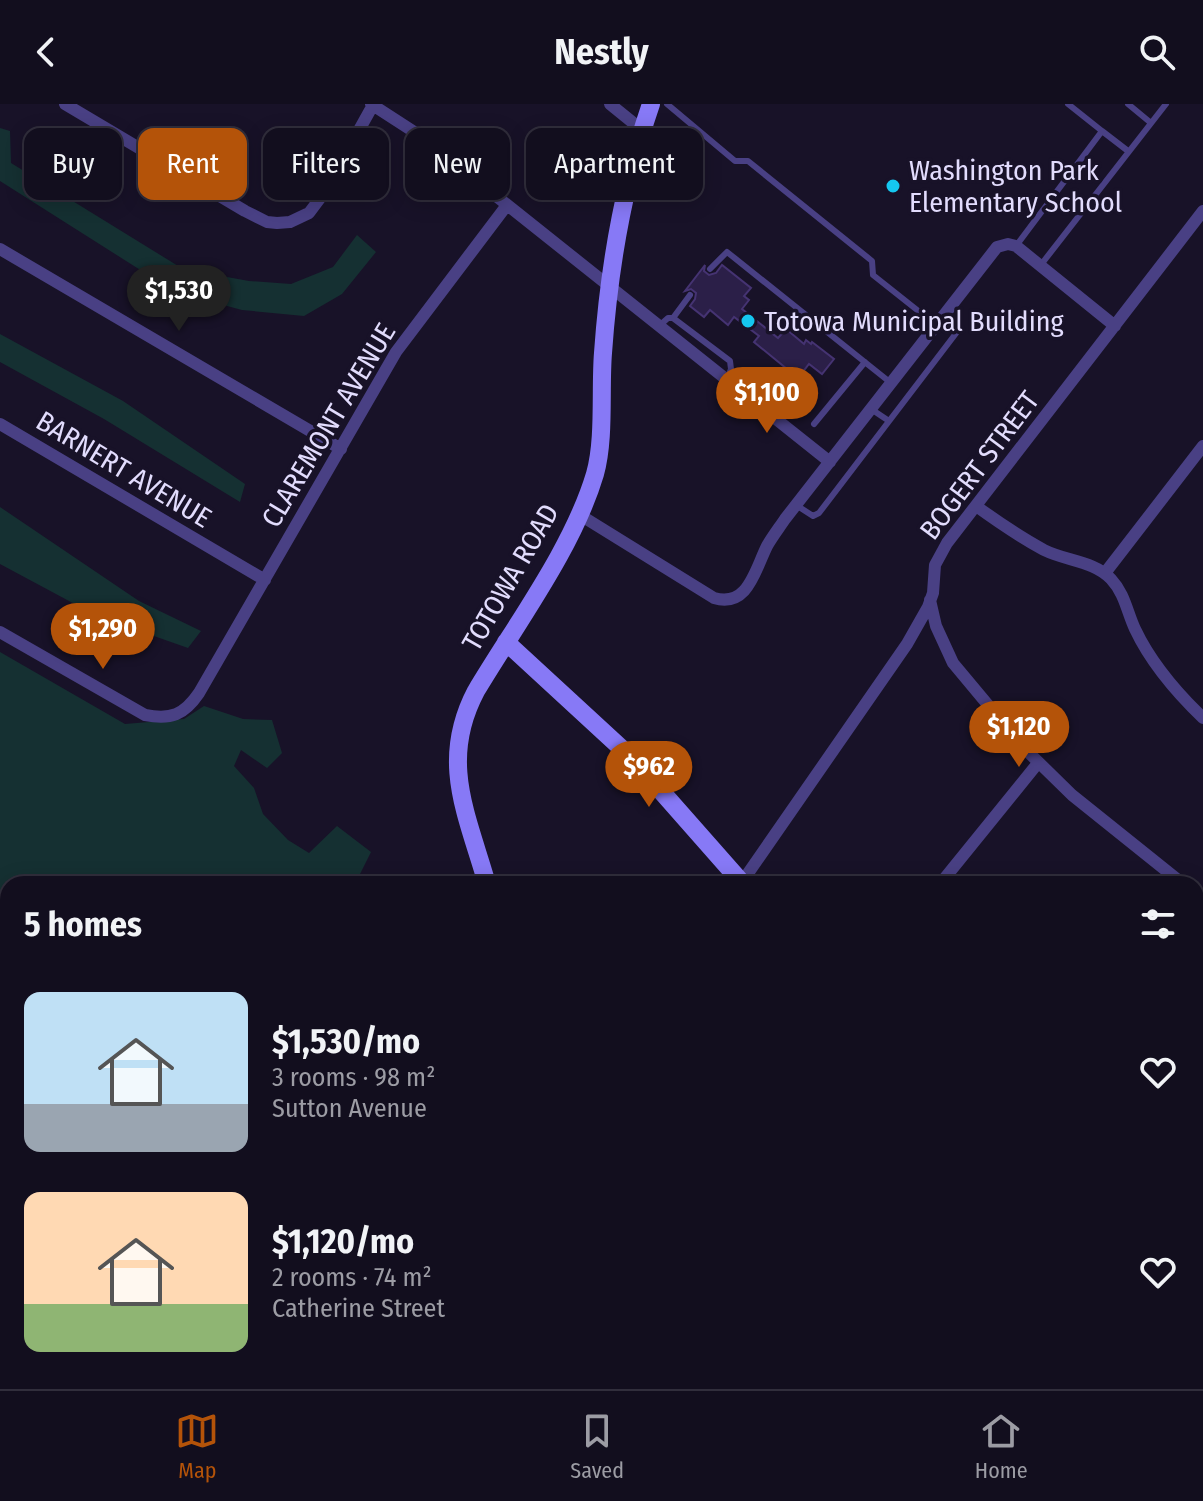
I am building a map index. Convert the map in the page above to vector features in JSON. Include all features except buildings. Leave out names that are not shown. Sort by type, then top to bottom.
[{"type":"main road","name":"TOTOWA ROAD","points":[[643,128],[651,104]]},
{"type":"main road","name":"TOTOWA ROAD","points":[[485,876],[459,784],[457,745],[465,711],[580,515],[596,470],[602,354],[622,200]]},
{"type":"main road","points":[[506,642],[632,758],[737,876]]},
{"type":"street","points":[[65,104],[245,211],[267,222],[277,223],[300,218],[317,205],[372,105],[404,123],[830,462]]},
{"type":"street","points":[[610,104],[640,128]]},
{"type":"street","name":"CLAREMONT AVENUE","points":[[0,632],[145,715],[176,716],[192,703],[396,352],[507,205]]},
{"type":"street","name":"BOGERT STREET","points":[[748,876],[907,644],[930,600],[935,565],[940,555],[1203,211]]},
{"type":"street","points":[[580,515],[723,601],[742,594],[748,587],[768,545],[796,505],[997,247],[1008,244],[1016,246],[1115,326]]},
{"type":"street","points":[[0,249],[341,449]]},
{"type":"street","name":"BARNERT AVENUE","points":[[0,424],[265,580]]},
{"type":"street","points":[[1105,573],[1203,446]]},
{"type":"street","points":[[976,506],[1046,551],[1099,568],[1105,573],[1118,587],[1134,628],[1149,653],[1177,693],[1203,718]]},
{"type":"street","points":[[930,600],[936,626],[953,663],[1038,763],[1097,816],[1173,876]]},
{"type":"street","points":[[946,876],[1038,763]]},
{"type":"lane","points":[[667,104],[735,161],[748,161],[872,261],[873,275],[936,325]]},
{"type":"lane","points":[[1068,104],[1128,151]]},
{"type":"lane","points":[[1128,104],[1151,123]]},
{"type":"lane","points":[[1040,266],[1166,104]]},
{"type":"lane","points":[[1016,246],[1102,131]]},
{"type":"lane","points":[[710,269],[727,252],[891,383]]},
{"type":"lane","points":[[673,318],[690,295]]},
{"type":"lane","points":[[796,505],[813,516],[819,513],[957,332],[956,322],[944,313]]},
{"type":"lane","points":[[659,326],[668,318],[673,318],[730,361],[727,380]]},
{"type":"lane","points":[[814,424],[865,362]]},
{"type":"lane","points":[[871,409],[889,421]]},
{"type":"green space","points":[[0,128],[10,131],[11,163],[24,171],[24,196],[0,181]]},
{"type":"green space","points":[[30,200],[71,200],[183,269],[249,281],[291,284],[333,267],[357,235],[376,252],[342,294],[304,316],[242,310],[175,292]]},
{"type":"green space","points":[[0,334],[123,401],[245,484],[240,502],[104,419],[0,362]]},
{"type":"green space","points":[[0,507],[139,601],[201,631],[188,648],[97,616],[0,564]]},
{"type":"green space","points":[[0,652],[125,724],[184,719],[204,706],[243,719],[272,720],[282,753],[267,768],[241,750],[234,766],[254,788],[263,814],[288,840],[309,853],[337,826],[371,852],[360,874],[362,876],[0,876]]},
{"type":"place","name":"Washington Park Elementary School","points":[[893,186]]},
{"type":"place","name":"Totowa Municipal Building","points":[[748,321]]}]
